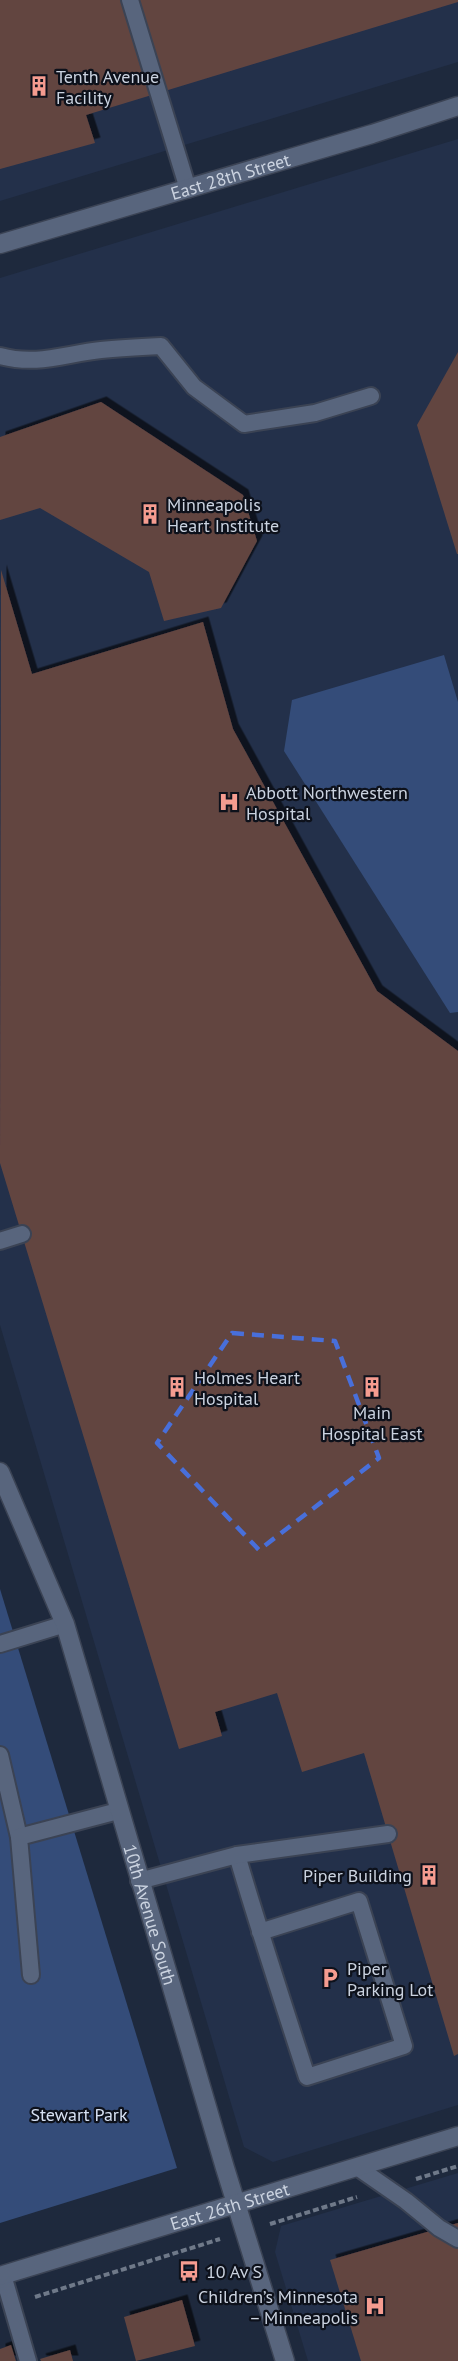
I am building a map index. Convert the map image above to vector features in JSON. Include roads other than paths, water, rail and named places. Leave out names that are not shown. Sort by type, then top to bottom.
[{"type":"street","name":"East 28th Street","points":[[0,244],[372,134],[458,106]]},
{"type":"street","name":"10th Avenue South","points":[[0,1472],[65,1624],[118,1811],[285,2361]]},
{"type":"street","name":"East 26th Street","points":[[1,2276],[458,2136]]},
{"type":"lane","points":[[130,0],[188,189]]},
{"type":"lane","points":[[0,356],[17,360],[43,361],[101,350],[162,346],[194,387],[244,424],[315,413],[371,396]]},
{"type":"lane","points":[[0,1241],[22,1234]]},
{"type":"lane","points":[[0,1644],[65,1624]]},
{"type":"lane","points":[[0,1755],[19,1837],[31,1975]]},
{"type":"lane","points":[[19,1837],[118,1811]]},
{"type":"lane","points":[[140,1881],[237,1855],[388,1834]]},
{"type":"lane","points":[[237,1855],[260,1932],[307,2077],[404,2046],[359,1901],[260,1932]]},
{"type":"lane","points":[[357,2167],[406,2201],[439,2228],[458,2239]]},
{"type":"lane","points":[[1,2276],[28,2361]]},
{"type":"place","name":"Tenth Avenue Facility","points":[[39,86]]},
{"type":"place","name":"Minneapolis Heart Institute","points":[[150,514]]},
{"type":"place","name":"Abbott Northwestern Hospital","points":[[229,802]]},
{"type":"place","name":"Holmes Heart Hospital","points":[[177,1387]]},
{"type":"place","name":"Main Hospital East","points":[[372,1387]]},
{"type":"place","name":"Piper Building","points":[[429,1875]]},
{"type":"place","name":"Piper Parking Lot","points":[[330,1978]]},
{"type":"place","name":"10 Av S","points":[[189,2271]]},
{"type":"place","name":"Children’s Minnesota – Minneapolis","points":[[375,2306]]},
{"type":"park label","name":"Stewart Park","points":[[79,2114]]}]
